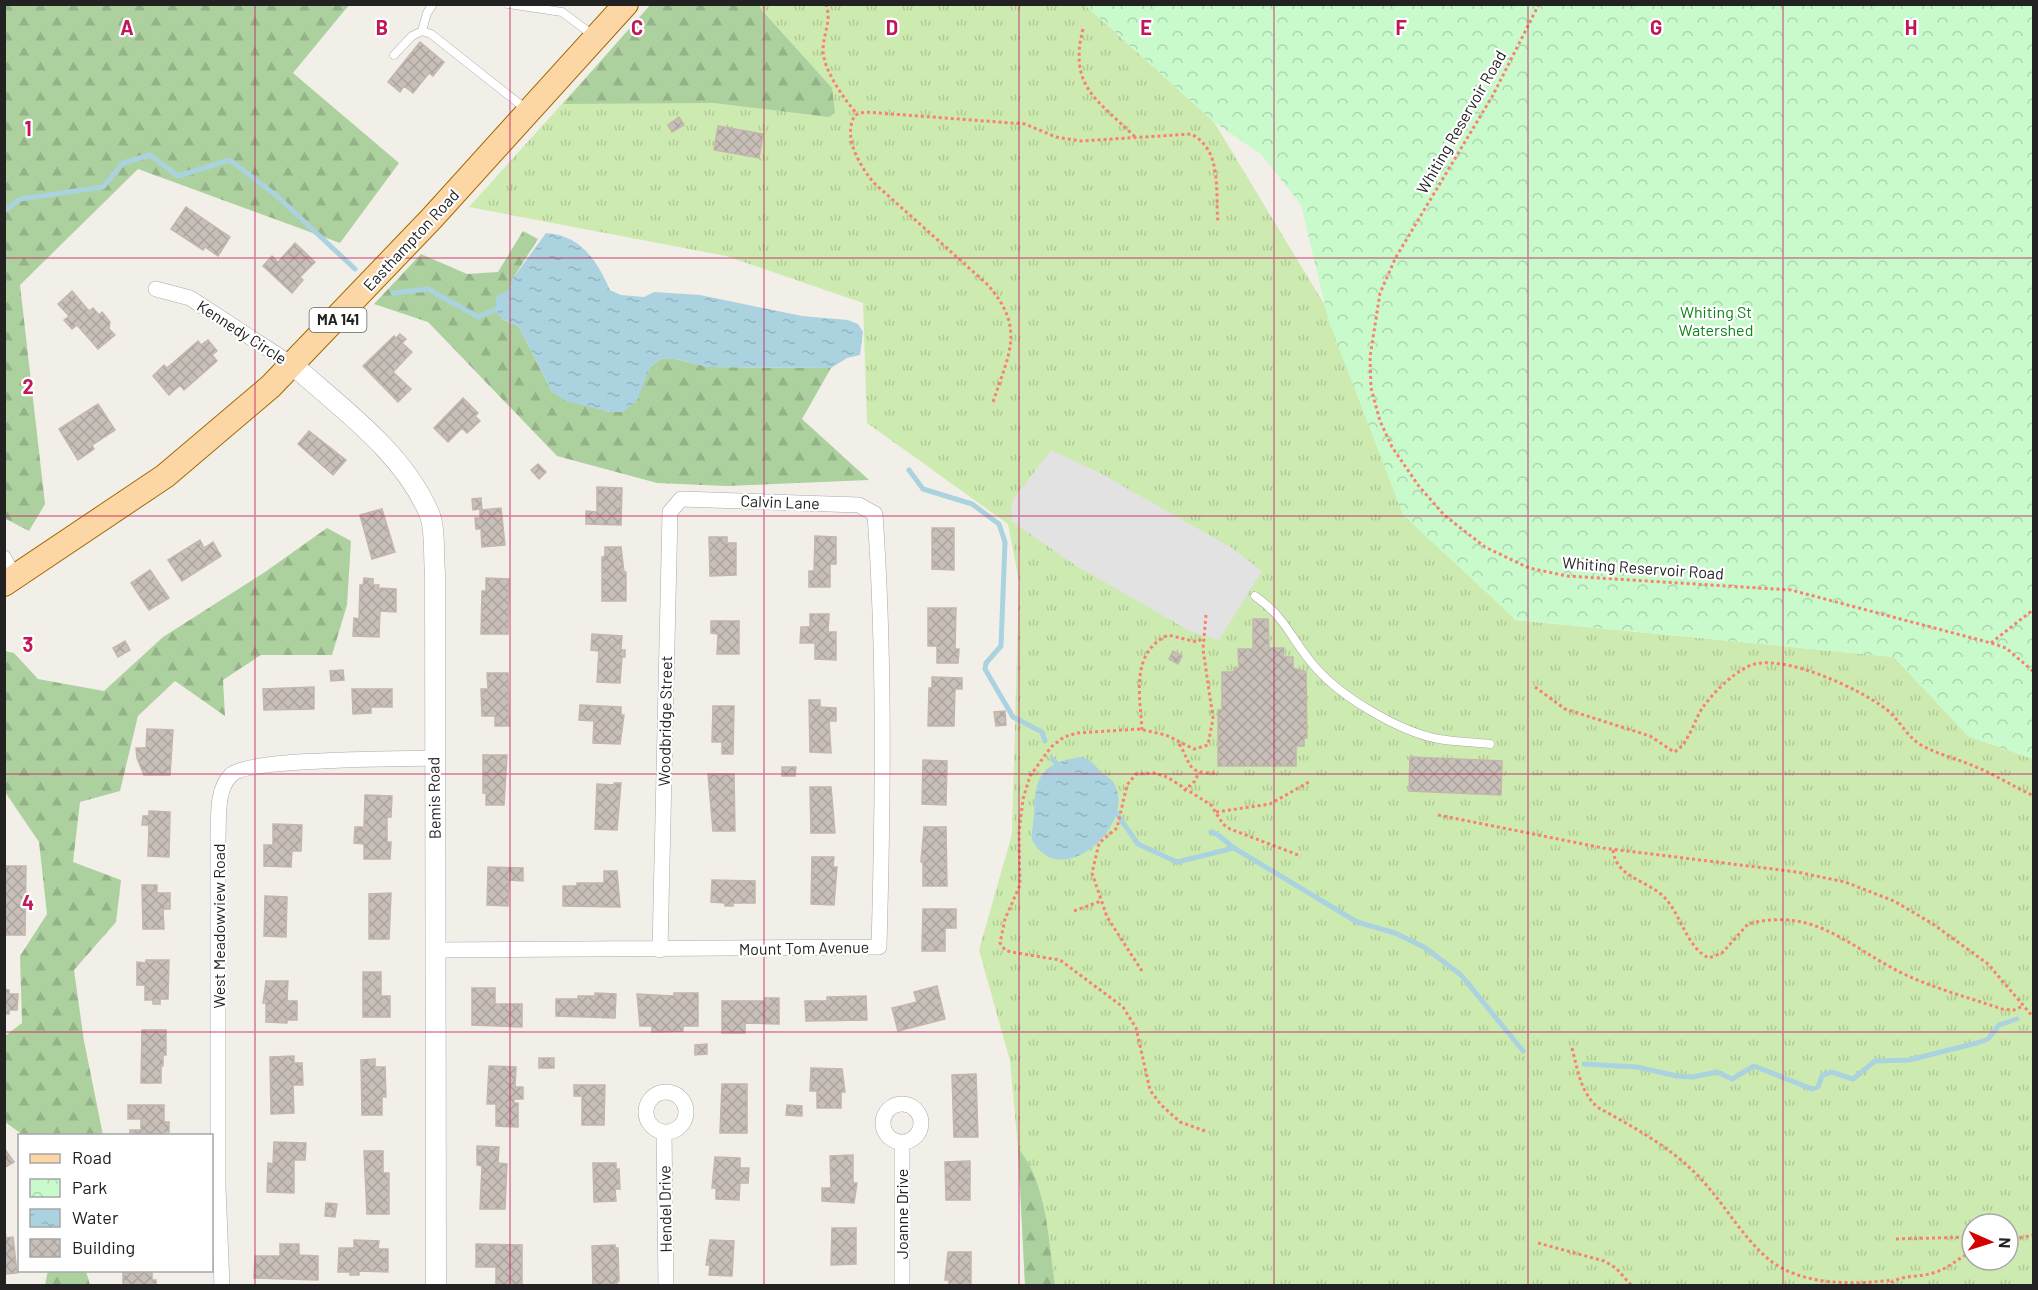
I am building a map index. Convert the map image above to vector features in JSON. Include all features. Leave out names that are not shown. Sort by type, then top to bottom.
[{"type":"main road","name":"Easthampton Road","points":[[8,573],[165,476],[293,365],[530,112],[626,4]]},
{"type":"street","name":"Kennedy Circle","points":[[156,289],[190,298],[293,365]]},
{"type":"street","name":"Bemis Road","points":[[293,365],[369,433],[408,475],[431,515],[435,572],[433,758],[437,950],[436,1286]]},
{"type":"street","name":"Woodbridge Street","points":[[660,950],[670,512],[681,499],[684,500]]},
{"type":"street","name":"Calvin Lane","points":[[684,500],[859,505],[873,513]]},
{"type":"street","name":"Mount Tom Avenue","points":[[437,950],[879,947],[883,795],[881,593],[875,514],[873,513]]},
{"type":"street","name":"West Meadowview Road","points":[[222,1286],[218,1187],[218,837],[219,805],[224,784],[232,772],[268,764],[433,758]]},
{"type":"street","name":"Hendel Drive","points":[[664,1132],[666,1286]]},
{"type":"street","name":"Joanne Drive","points":[[902,1142],[902,1286]]},
{"type":"lane","points":[[422,31],[427,13],[433,4]]},
{"type":"lane","points":[[508,4],[562,12],[596,37]]},
{"type":"lane","points":[[394,55],[411,36],[422,31],[431,34],[530,112]]},
{"type":"lane","points":[[1255,596],[1282,618],[1316,668],[1338,688],[1373,712],[1438,739],[1490,744]]},
{"type":"path","points":[[826,4],[830,21],[824,45],[825,63],[856,114]]},
{"type":"path","name":"Whiting Reservoir Road","points":[[1539,4],[1493,95],[1396,257],[1380,293],[1370,357],[1371,388],[1380,421],[1392,447],[1418,486],[1444,515],[1485,547],[1529,568],[1567,576],[1791,590],[2006,648],[2034,672]]},
{"type":"path","points":[[1083,29],[1078,56],[1082,80],[1096,103],[1135,137]]},
{"type":"path","points":[[993,402],[1012,344],[1009,316],[998,296],[987,284],[874,183],[862,169],[851,133],[852,120],[856,114],[865,112],[1024,124],[1056,137],[1081,141],[1191,134],[1204,141],[1214,166],[1218,223]]},
{"type":"path","points":[[1991,643],[2034,609]]},
{"type":"path","points":[[1205,1131],[1180,1122],[1161,1105],[1150,1090],[1136,1028],[1123,1007],[1060,960],[1011,952],[1005,950],[1000,944],[1005,919],[1020,885],[1019,832],[1023,799],[1030,776],[1038,764],[1064,737],[1092,732],[1142,730],[1173,738],[1188,747],[1199,749],[1208,744],[1211,739],[1212,709],[1204,636],[1206,615]]},
{"type":"path","points":[[1142,730],[1139,687],[1145,653],[1151,645],[1168,635],[1197,642],[1204,636]]},
{"type":"path","points":[[1535,687],[1565,709],[1650,736],[1674,752],[1683,744],[1710,698],[1731,678],[1757,663],[1782,663],[1814,672],[1876,702],[1888,711],[1909,736],[1919,744],[1977,767],[2034,796]]},
{"type":"path","points":[[1173,738],[1180,746],[1187,763],[1199,772],[1216,773]]},
{"type":"path","points":[[1186,790],[1199,772]]},
{"type":"path","points":[[1142,971],[1107,917],[1092,873],[1099,843],[1113,833],[1119,824],[1122,801],[1129,783],[1141,773],[1164,775],[1211,806],[1223,824],[1230,829],[1300,856]]},
{"type":"path","points":[[1216,812],[1270,804],[1309,782]]},
{"type":"path","points":[[1438,815],[1613,850],[1797,872],[1866,889],[1932,924],[1988,964],[2034,1018]]},
{"type":"path","points":[[1613,850],[1614,862],[1623,872],[1659,892],[1668,900],[1697,949],[1709,958],[1722,953],[1748,924],[1806,922],[1818,926],[1923,983],[2002,1009],[2014,1010],[2023,1006]]},
{"type":"path","points":[[1074,911],[1101,901]]},
{"type":"path","points":[[1572,1048],[1582,1087],[1588,1098],[1597,1107],[1670,1151],[1691,1169],[1717,1196],[1767,1259],[1781,1268],[1831,1281],[1866,1283],[1931,1274],[1960,1258]]},
{"type":"path","points":[[1896,1239],[1960,1237]]},
{"type":"path","points":[[1538,1243],[1604,1261],[1616,1269],[1632,1286]]},
{"type":"path","points":[[1886,1286],[1893,1280]]},
{"type":"green space","points":[[651,4],[757,5],[832,88],[835,113],[829,117],[714,103],[563,104]]},
{"type":"green space","points":[[4,5],[349,5],[293,73],[399,163],[340,243],[138,169],[20,285],[45,504],[29,531],[4,518]]},
{"type":"green space","points":[[651,5],[1085,5],[1214,122],[1515,620],[1894,657],[1968,736],[2033,759],[2033,1285],[1025,1285],[1018,1148],[1010,1061],[979,950],[1012,834],[1019,581],[1008,524],[867,423],[863,303],[726,256],[469,207]]},
{"type":"green space","name":"Whiting St Watershed","points":[[1085,5],[2033,5],[2033,759],[1968,736],[1894,657],[1516,620],[1403,515],[1329,322],[1301,205],[1261,154],[1214,122]]},
{"type":"green space","points":[[523,231],[538,239],[513,278],[502,319],[519,327],[552,392],[609,412],[642,383],[650,367],[661,359],[676,359],[709,367],[831,368],[802,419],[869,480],[726,486],[657,483],[557,456],[428,322],[374,304],[421,254],[467,274],[498,272]]},
{"type":"green space","points":[[327,528],[351,541],[347,605],[332,655],[261,655],[223,680],[225,716],[175,681],[138,716],[120,791],[80,802],[73,862],[121,880],[116,922],[74,970],[84,1041],[103,1134],[22,1134],[5,1122],[5,1036],[22,1023],[20,956],[47,914],[39,842],[5,792],[5,651],[14,653],[38,679],[104,691],[163,637],[265,572]]},
{"type":"green space","points":[[1018,1148],[1028,1163],[1041,1196],[1055,1285],[1025,1285]]},
{"type":"green space","points":[[48,1272],[86,1272],[90,1285],[45,1285]]},
{"type":"shaded area","points":[[1051,450],[1100,473],[1232,548],[1262,571],[1219,640],[1190,631],[1078,567],[1011,521],[1012,501]]},
{"type":"water","points":[[546,233],[558,235],[578,244],[593,260],[610,290],[621,295],[644,297],[654,292],[700,295],[802,316],[848,320],[858,324],[863,332],[860,355],[847,358],[831,368],[709,367],[676,359],[661,359],[650,367],[637,401],[623,412],[610,412],[566,401],[552,392],[519,327],[502,319],[496,312],[496,296],[509,290],[513,278]]},
{"type":"water","points":[[1082,757],[1092,762],[1110,778],[1119,799],[1115,817],[1106,833],[1093,847],[1077,857],[1060,860],[1045,855],[1032,840],[1036,789],[1043,773],[1049,767],[1068,759]]},
{"type":"building","points":[[420,42],[444,62],[433,76],[429,73],[413,93],[404,86],[400,92],[388,82]]},
{"type":"building","points":[[679,117],[684,125],[672,132],[668,125]]},
{"type":"building","points":[[718,126],[763,134],[759,158],[714,150]]},
{"type":"building","points":[[186,207],[230,237],[218,256],[205,247],[203,250],[171,229]]},
{"type":"building","points":[[295,243],[315,262],[300,277],[303,280],[292,293],[263,266],[272,256],[278,262]]},
{"type":"building","points":[[72,291],[89,311],[93,308],[99,315],[102,312],[110,322],[109,329],[115,335],[98,349],[77,325],[72,329],[64,320],[69,316],[58,304]]},
{"type":"building","points":[[400,334],[406,339],[402,343],[412,352],[393,372],[411,389],[398,402],[363,366],[394,336],[396,338]]},
{"type":"building","points":[[208,340],[217,351],[212,355],[217,361],[184,390],[180,385],[169,395],[153,376],[164,365],[167,368],[198,341],[201,345]]},
{"type":"building","points":[[463,398],[478,413],[475,416],[480,421],[467,433],[462,428],[448,442],[434,428]]},
{"type":"building","points":[[98,404],[115,430],[92,445],[94,449],[78,460],[59,429]]},
{"type":"building","points":[[309,431],[346,460],[333,475],[298,444]]},
{"type":"building","points":[[538,464],[546,472],[539,479],[531,470]]},
{"type":"building","points":[[597,487],[622,488],[621,525],[586,524],[586,511],[597,512]]},
{"type":"building","points":[[481,498],[482,510],[501,508],[505,545],[482,547],[481,529],[476,529],[475,518],[480,518],[480,509],[473,510],[472,499]]},
{"type":"building","points":[[382,509],[395,552],[372,559],[360,515]]},
{"type":"building","points":[[932,528],[954,528],[954,570],[932,569]]},
{"type":"building","points":[[815,536],[836,537],[836,564],[830,564],[830,587],[809,587],[809,571],[814,571]]},
{"type":"building","points":[[709,537],[727,537],[727,543],[736,543],[736,575],[710,576]]},
{"type":"building","points":[[200,540],[204,548],[213,542],[221,556],[182,581],[168,560]]},
{"type":"building","points":[[605,547],[621,547],[624,572],[626,572],[626,601],[602,601],[602,557],[605,556]]},
{"type":"building","points":[[150,570],[169,598],[149,610],[131,583]]},
{"type":"building","points":[[364,578],[373,579],[373,585],[379,585],[378,588],[396,589],[396,612],[380,611],[379,637],[353,636],[354,618],[359,619],[360,585],[363,585]]},
{"type":"building","points":[[486,578],[509,579],[508,634],[481,634],[482,591],[486,591]]},
{"type":"building","points":[[928,608],[956,608],[955,649],[959,649],[958,663],[937,663],[937,646],[928,646]]},
{"type":"building","points":[[810,614],[829,614],[828,632],[836,632],[836,660],[815,659],[815,643],[800,643],[801,627],[810,627]]},
{"type":"building","points":[[1253,619],[1268,619],[1269,648],[1284,648],[1283,657],[1293,657],[1293,668],[1306,672],[1307,738],[1304,738],[1304,746],[1296,746],[1296,766],[1218,766],[1218,710],[1222,710],[1222,672],[1234,672],[1234,668],[1239,668],[1238,649],[1253,649]]},
{"type":"building","points":[[711,621],[739,621],[739,654],[717,654],[718,634],[711,633]]},
{"type":"building","points":[[592,634],[622,636],[621,650],[625,650],[625,657],[622,657],[620,683],[597,682],[599,651],[591,650]]},
{"type":"building","points":[[125,641],[130,650],[118,657],[113,648]]},
{"type":"building","points":[[1173,651],[1182,656],[1178,664],[1169,659]]},
{"type":"building","points":[[343,670],[344,680],[331,681],[330,671]]},
{"type":"building","points":[[487,673],[508,673],[509,726],[495,726],[495,716],[482,716],[481,689],[488,689]]},
{"type":"building","points":[[932,677],[962,678],[962,689],[955,689],[954,726],[928,726],[929,688],[932,688]]},
{"type":"building","points":[[314,687],[314,709],[264,710],[263,689]]},
{"type":"building","points":[[352,689],[392,689],[392,707],[371,707],[371,713],[353,714]]},
{"type":"building","points":[[809,700],[820,700],[820,707],[836,708],[836,721],[829,721],[831,753],[810,752]]},
{"type":"building","points":[[580,705],[621,707],[621,715],[624,715],[620,744],[593,743],[594,721],[579,720]]},
{"type":"building","points":[[713,706],[734,706],[733,754],[722,754],[722,742],[712,742]]},
{"type":"building","points":[[1005,711],[1006,725],[996,726],[994,712]]},
{"type":"building","points":[[147,729],[173,730],[170,775],[144,775],[137,758],[136,748],[146,748]]},
{"type":"building","points":[[483,755],[507,755],[504,805],[486,805],[486,793],[483,793]]},
{"type":"building","points":[[1410,757],[1502,761],[1501,795],[1409,791]]},
{"type":"building","points":[[923,760],[947,761],[946,805],[922,804]]},
{"type":"building","points":[[782,767],[796,767],[795,776],[782,776]]},
{"type":"building","points":[[708,774],[734,774],[735,831],[713,831]]},
{"type":"building","points":[[614,783],[621,783],[617,830],[595,829],[597,784],[614,785]]},
{"type":"building","points":[[810,787],[831,787],[835,833],[811,833]]},
{"type":"building","points":[[365,795],[392,796],[391,817],[387,817],[387,842],[391,842],[390,859],[364,859],[364,844],[354,843],[355,827],[364,827]]},
{"type":"building","points":[[149,811],[170,812],[169,857],[148,856],[149,825],[142,825],[143,816],[149,816]]},
{"type":"building","points":[[273,824],[302,825],[301,851],[292,851],[291,867],[264,866],[264,845],[273,845]]},
{"type":"building","points":[[924,827],[946,827],[947,886],[923,886],[923,862],[921,862]]},
{"type":"building","points":[[812,857],[834,857],[833,867],[837,867],[834,905],[811,904]]},
{"type":"building","points":[[4,866],[26,866],[25,935],[4,935]]},
{"type":"building","points":[[488,867],[523,868],[523,881],[509,880],[508,906],[487,905]]},
{"type":"building","points":[[604,871],[617,871],[620,907],[563,906],[563,886],[577,886],[577,883],[604,883]]},
{"type":"building","points":[[712,880],[755,881],[755,903],[733,903],[733,906],[725,906],[725,903],[711,902]]},
{"type":"building","points":[[142,885],[157,885],[157,893],[170,893],[170,909],[163,909],[164,929],[143,929]]},
{"type":"building","points":[[391,893],[389,939],[369,939],[369,894]]},
{"type":"building","points":[[265,896],[287,897],[286,937],[264,936]]},
{"type":"building","points":[[923,909],[956,909],[956,928],[945,928],[945,951],[922,951]]},
{"type":"building","points":[[146,960],[169,960],[168,999],[160,999],[160,1004],[153,1004],[153,1000],[145,1000],[145,985],[137,985],[137,962],[146,963]]},
{"type":"building","points":[[363,972],[381,972],[381,996],[390,996],[390,1017],[363,1017]]},
{"type":"building","points":[[266,981],[288,981],[287,1001],[297,1001],[297,1020],[287,1020],[287,1023],[266,1022],[266,1003],[263,1003]]},
{"type":"building","points":[[937,986],[945,1019],[898,1031],[892,1008],[917,1002],[914,992]]},
{"type":"building","points":[[472,988],[495,988],[495,1004],[522,1004],[522,1027],[472,1025]]},
{"type":"building","points":[[4,989],[9,990],[9,994],[18,994],[17,1010],[9,1010],[9,1014],[4,1014]]},
{"type":"building","points":[[595,993],[616,994],[615,1018],[556,1016],[556,999],[578,999],[578,996],[595,996]]},
{"type":"building","points":[[674,993],[698,993],[698,1026],[683,1026],[683,1031],[652,1032],[652,1026],[640,1026],[637,994],[674,996]]},
{"type":"building","points":[[866,996],[867,1020],[806,1021],[805,1001],[827,1001],[827,997]]},
{"type":"building","points":[[765,998],[779,998],[779,1024],[745,1023],[745,1033],[722,1033],[722,1001],[765,1001]]},
{"type":"building","points":[[142,1030],[166,1030],[166,1055],[163,1055],[163,1066],[161,1066],[161,1083],[141,1083]]},
{"type":"building","points":[[707,1044],[707,1054],[695,1055],[695,1045]]},
{"type":"building","points":[[294,1056],[294,1063],[302,1063],[303,1085],[293,1085],[294,1113],[271,1114],[270,1057]]},
{"type":"building","points":[[539,1058],[554,1058],[554,1068],[539,1068]]},
{"type":"building","points":[[375,1059],[375,1067],[385,1067],[386,1097],[382,1097],[382,1115],[362,1115],[361,1060]]},
{"type":"building","points":[[489,1066],[516,1067],[515,1087],[523,1087],[523,1099],[514,1099],[514,1103],[518,1103],[518,1127],[496,1126],[496,1104],[487,1104]]},
{"type":"building","points":[[811,1068],[842,1069],[845,1092],[841,1092],[841,1108],[817,1108],[817,1091],[810,1091]]},
{"type":"building","points":[[976,1074],[978,1137],[954,1137],[952,1075]]},
{"type":"building","points":[[722,1084],[747,1084],[747,1133],[720,1133]]},
{"type":"building","points":[[574,1085],[605,1085],[604,1125],[582,1125],[582,1096],[574,1096]]},
{"type":"building","points":[[128,1105],[164,1105],[164,1122],[169,1122],[169,1132],[130,1134],[130,1130],[141,1130],[141,1119],[128,1119]]},
{"type":"building","points":[[787,1105],[802,1106],[802,1116],[786,1115]]},
{"type":"building","points":[[274,1142],[306,1143],[305,1160],[294,1160],[294,1193],[267,1192],[268,1163],[273,1164]]},
{"type":"building","points":[[477,1146],[499,1147],[498,1163],[507,1164],[505,1209],[480,1209],[482,1166],[477,1165]]},
{"type":"building","points":[[4,1148],[14,1162],[4,1168]]},
{"type":"building","points":[[364,1151],[383,1151],[383,1173],[389,1173],[389,1214],[367,1214]]},
{"type":"building","points":[[853,1155],[853,1183],[857,1183],[854,1203],[822,1201],[822,1188],[831,1188],[830,1156]]},
{"type":"building","points":[[715,1157],[740,1158],[740,1168],[749,1168],[748,1183],[740,1183],[739,1200],[716,1199],[716,1188],[712,1188]]},
{"type":"building","points":[[970,1161],[970,1200],[946,1200],[945,1162]]},
{"type":"building","points":[[593,1163],[616,1163],[616,1169],[619,1169],[620,1189],[615,1189],[616,1201],[594,1202]]},
{"type":"building","points":[[326,1203],[337,1204],[335,1217],[325,1216]]},
{"type":"building","points":[[4,1223],[6,1238],[13,1237],[17,1273],[4,1274]]},
{"type":"building","points":[[832,1228],[856,1228],[856,1264],[831,1265]]},
{"type":"building","points":[[354,1240],[379,1241],[378,1249],[388,1249],[388,1272],[359,1271],[359,1275],[350,1275],[350,1272],[338,1272],[339,1248],[354,1248]]},
{"type":"building","points":[[710,1240],[734,1241],[732,1276],[709,1275],[710,1265],[706,1265]]},
{"type":"building","points":[[280,1244],[299,1244],[299,1255],[318,1256],[318,1280],[254,1278],[255,1256],[280,1256]]},
{"type":"building","points":[[476,1244],[522,1245],[522,1286],[496,1286],[496,1267],[476,1267]]},
{"type":"building","points":[[615,1245],[615,1248],[618,1248],[619,1281],[616,1284],[593,1285],[592,1246]]},
{"type":"building","points":[[948,1252],[971,1252],[971,1286],[949,1286],[949,1280],[945,1280]]},
{"type":"building","points":[[123,1272],[152,1272],[152,1280],[156,1280],[156,1286],[123,1286]]},
{"type":"waterway","points":[[4,211],[20,199],[103,187],[123,163],[150,155],[178,176],[230,160],[278,197],[355,269]]},
{"type":"waterway","points":[[393,293],[428,289],[478,317],[502,307]]},
{"type":"waterway","points":[[909,470],[923,489],[972,504],[999,524],[1005,542],[1001,646],[986,663],[985,669],[1013,717],[1042,732],[1045,741]]},
{"type":"waterway","points":[[1052,759],[1062,768]]},
{"type":"waterway","points":[[1114,810],[1138,844],[1177,862],[1234,848],[1357,922],[1395,933],[1424,947],[1461,975],[1523,1051]]},
{"type":"waterway","points":[[1211,832],[1234,848]]},
{"type":"waterway","points":[[1584,1064],[1637,1067],[1677,1076],[1693,1077],[1717,1072],[1732,1079],[1754,1066],[1812,1089],[1818,1087],[1822,1076],[1831,1072],[1853,1079],[1875,1061],[1909,1060],[1977,1043],[1988,1039],[1999,1025],[2017,1019]]}]
